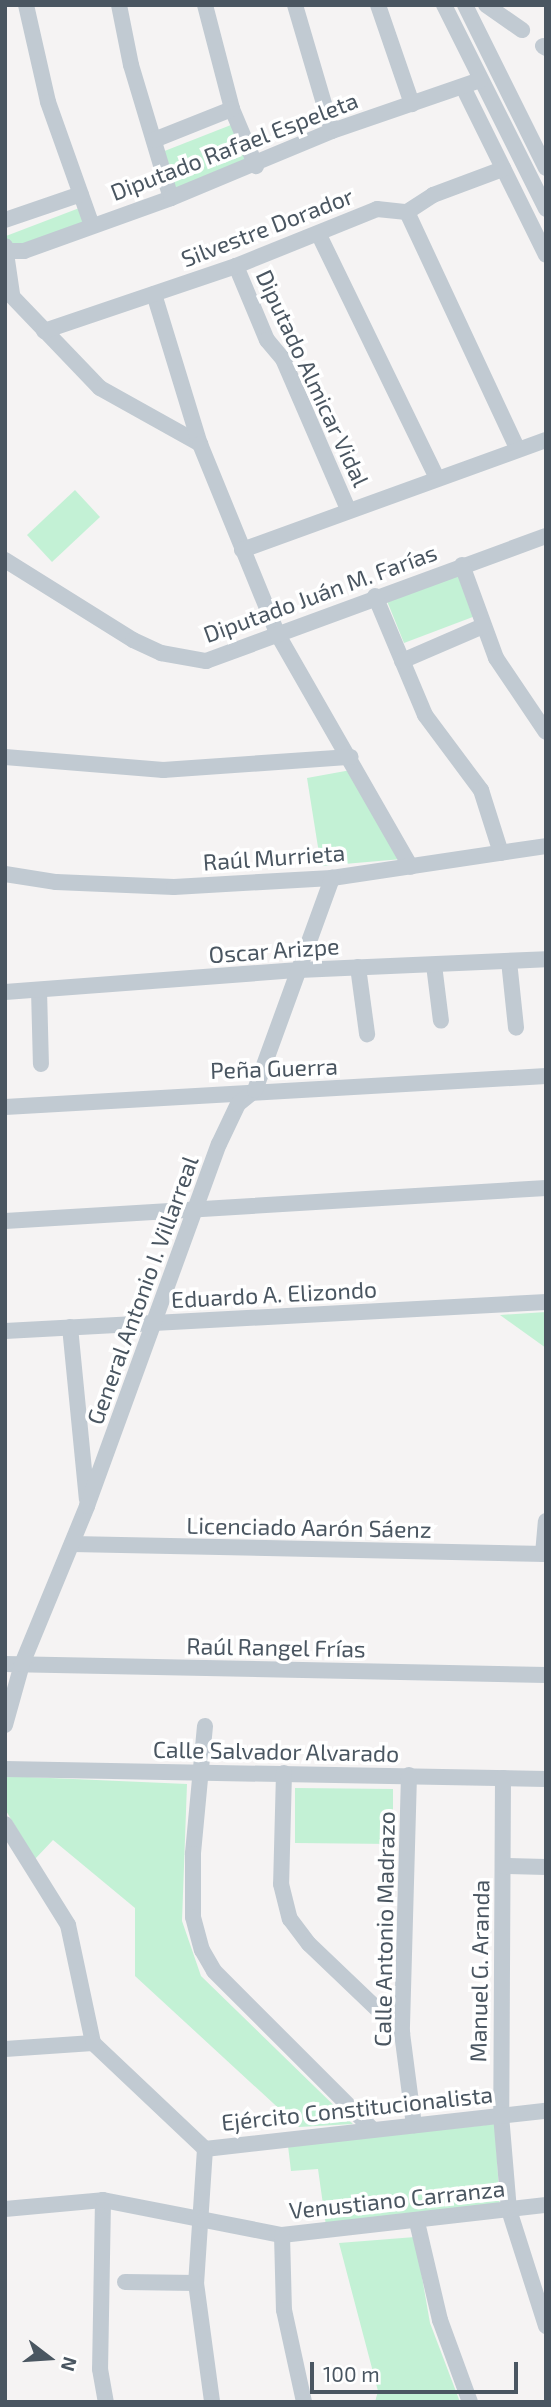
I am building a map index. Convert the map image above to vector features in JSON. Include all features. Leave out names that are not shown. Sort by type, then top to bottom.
[{"type":"street","points":[[26,5],[48,102],[91,223]]},
{"type":"street","points":[[119,5],[131,65],[171,198]]},
{"type":"street","points":[[205,5],[232,109],[256,166]]},
{"type":"street","points":[[295,5],[332,131]]},
{"type":"street","points":[[378,5],[412,104]]},
{"type":"street","points":[[444,5],[546,209]]},
{"type":"street","points":[[466,5],[546,168]]},
{"type":"street","points":[[486,5],[522,30]]},
{"type":"street","name":"Diputado Rafael Espeleta","points":[[6,250],[24,251],[91,223],[171,198],[256,166],[332,131],[480,80]]},
{"type":"street","points":[[463,87],[546,255]]},
{"type":"street","points":[[154,140],[232,109]]},
{"type":"street","points":[[503,169],[433,195],[407,212],[517,448]]},
{"type":"street","points":[[5,220],[81,194]]},
{"type":"street","name":"Silvestre Dorador","points":[[44,331],[236,266],[319,235],[377,209],[407,212]]},
{"type":"street","points":[[319,235],[437,478]]},
{"type":"street","points":[[6,250],[9,292],[100,388],[200,444]]},
{"type":"street","name":"Diputado Almicar Vidal","points":[[236,266],[267,340],[283,359],[348,509]]},
{"type":"street","points":[[154,294],[200,444],[278,635],[351,757],[411,867]]},
{"type":"street","points":[[242,550],[348,509],[546,440]]},
{"type":"street","name":"Diputado Juán M. Farías","points":[[5,560],[133,640],[161,653],[206,661],[375,596],[546,536]]},
{"type":"street","points":[[463,565],[496,658],[546,732]]},
{"type":"street","points":[[375,596],[425,715],[481,790],[501,853]]},
{"type":"street","points":[[402,661],[483,626]]},
{"type":"street","points":[[5,757],[163,770],[351,757]]},
{"type":"street","name":"Raúl Murrieta","points":[[5,874],[56,882],[174,887],[332,878],[546,846]]},
{"type":"street","name":"General Antonio I. Villarreal","points":[[5,1725],[22,1664],[87,1506],[195,1209],[233,1111],[255,1090],[332,878]]},
{"type":"street","name":"Oscar Arizpe","points":[[5,992],[299,970],[546,959]]},
{"type":"street","points":[[509,961],[516,1028]]},
{"type":"street","points":[[434,965],[441,1021]]},
{"type":"street","points":[[358,967],[367,1034]]},
{"type":"street","points":[[39,990],[41,1064]]},
{"type":"street","name":"Peña Guerra","points":[[5,1107],[255,1090],[546,1076]]},
{"type":"street","points":[[5,1222],[546,1188]]},
{"type":"street","name":"Eduardo A. Elizondo","points":[[5,1331],[546,1301]]},
{"type":"street","points":[[70,1327],[87,1506]]},
{"type":"street","points":[[544,1554],[546,1521]]},
{"type":"street","name":"Licenciado Aarón Sáenz","points":[[72,1544],[544,1554]]},
{"type":"street","name":"Raúl Rangel Frías","points":[[5,1664],[546,1675]]},
{"type":"street","points":[[205,1726],[199,1773],[192,1892],[202,1950],[214,1971],[372,2129]]},
{"type":"street","name":"Calle Salvador Alvarado","points":[[5,1769],[546,1779]]},
{"type":"street","points":[[284,1773],[281,1884],[290,1919],[309,1944],[402,2034]]},
{"type":"street","name":"Calle Antonio Madrazo","points":[[409,1775],[402,2034],[414,2125]]},
{"type":"street","name":"Manuel G. Aranda","points":[[503,1779],[501,2115],[509,2210],[541,2302],[546,2326]]},
{"type":"street","points":[[5,1824],[68,1925],[93,2043],[5,2049]]},
{"type":"street","points":[[503,1866],[546,1867]]},
{"type":"street","name":"Ejército Constitucionalista","points":[[93,2043],[205,2148],[546,2111]]},
{"type":"street","points":[[205,2148],[197,2217],[196,2283],[212,2402]]},
{"type":"street","points":[[103,2200],[100,2369],[106,2402]]},
{"type":"street","name":"Venustiano Carranza","points":[[5,2209],[103,2200],[282,2235],[417,2222],[546,2204]]},
{"type":"street","points":[[417,2222],[440,2320],[470,2402]]},
{"type":"street","points":[[282,2235],[284,2311],[304,2402]]},
{"type":"street","points":[[125,2282],[196,2283]]},
{"type":"green space","points":[[236,123],[251,166],[176,193],[162,152]]},
{"type":"green space","points":[[82,207],[86,221],[11,248],[6,236]]},
{"type":"green space","points":[[75,490],[100,517],[52,562],[27,535]]},
{"type":"green space","points":[[461,574],[478,615],[404,643],[387,601]]},
{"type":"green space","points":[[351,770],[402,859],[321,866],[307,778]]},
{"type":"green space","points":[[546,1312],[546,1348],[500,1315]]},
{"type":"green space","points":[[5,1776],[187,1784],[182,1921],[201,1976],[353,2124],[299,2127],[135,1976],[135,1908],[53,1840],[35,1859],[5,1809]]},
{"type":"green space","points":[[295,1788],[393,1789],[393,1844],[295,1843]]},
{"type":"green space","points":[[495,2124],[500,2210],[326,2226],[318,2169],[291,2171],[288,2146]]},
{"type":"green space","points":[[415,2237],[430,2323],[460,2402],[375,2402],[378,2391],[339,2243]]}]
